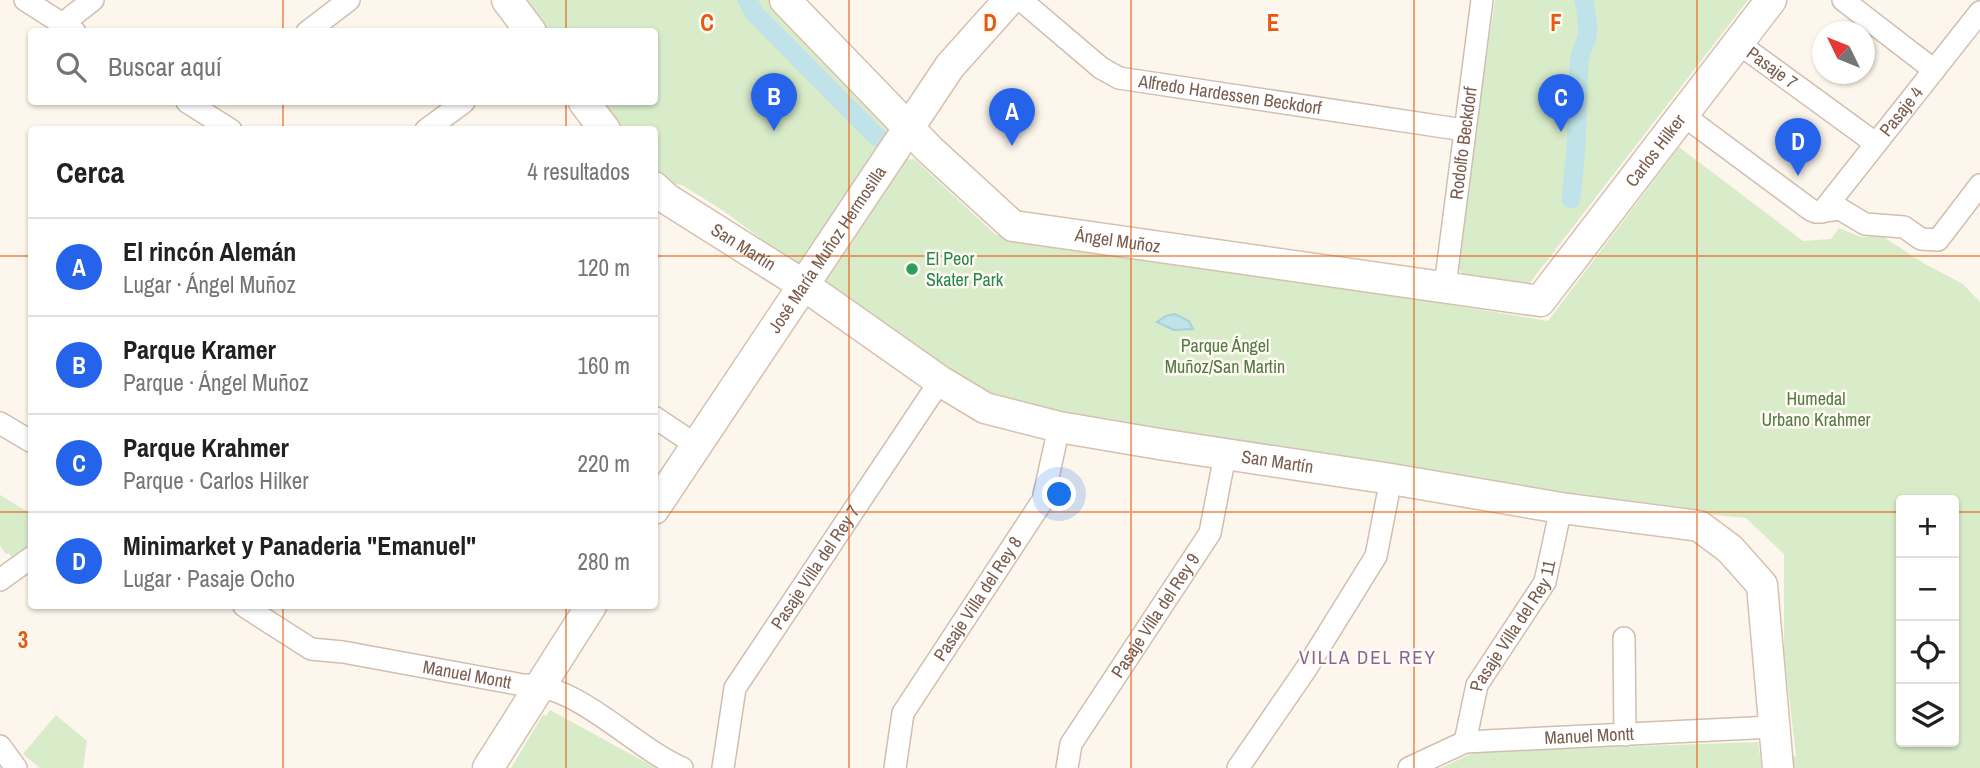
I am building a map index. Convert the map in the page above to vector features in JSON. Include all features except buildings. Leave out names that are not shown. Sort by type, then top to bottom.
[{"type":"street","points":[[25,0],[69,28],[93,0]]},
{"type":"street","points":[[312,28],[349,0]]},
{"type":"street","points":[[507,0],[528,28]]},
{"type":"street","name":"Ángel Muñoz","points":[[785,0],[908,128],[1013,226],[1540,300]]},
{"type":"street","name":"José María Muñoz Hermosilla","points":[[658,503],[950,66],[1009,0]]},
{"type":"street","name":"Alfredo Hardessen Beckdorf","points":[[1021,0],[1101,68],[1119,78],[1464,130]]},
{"type":"street","name":"Rodolfo Beckdorf","points":[[1445,286],[1482,0]]},
{"type":"street","name":"Carlos Hilker","points":[[1540,300],[1771,0]]},
{"type":"street","points":[[1843,0],[1934,69]]},
{"type":"street","name":"Pasaje 4","points":[[1822,212],[1980,12]]},
{"type":"street","name":"Pasaje 7","points":[[1738,43],[1875,143]]},
{"type":"street","points":[[201,105],[226,126]]},
{"type":"street","points":[[431,126],[460,105]]},
{"type":"street","points":[[586,105],[602,126]]},
{"type":"street","points":[[1683,115],[1811,210],[1822,212],[1840,209],[1865,224],[1904,227],[1921,239],[1938,240],[1980,185]]},
{"type":"street","name":"San Martín","points":[[658,191],[805,286],[940,381],[985,408],[1059,427],[1225,455],[1391,479],[1561,508],[1699,526],[1730,549],[1762,585],[1778,768]]},
{"type":"street","name":"Pasaje Villa del Rey 7","points":[[723,768],[735,688],[940,381]]},
{"type":"street","points":[[658,420],[696,445]]},
{"type":"street","points":[[0,424],[28,440]]},
{"type":"street","name":"Pasaje Villa del Rey 8","points":[[895,768],[903,713],[1043,500],[1059,427]]},
{"type":"street","name":"Pasaje Villa del Rey 9","points":[[1067,768],[1071,744],[1210,533],[1225,455]]},
{"type":"street","points":[[1238,768],[1306,669],[1376,556],[1391,479]]},
{"type":"street","name":"Pasaje Villa del Rey 11","points":[[1465,742],[1477,685],[1545,582],[1561,508]]},
{"type":"street","points":[[0,580],[28,560]]},
{"type":"street","name":"Manuel Montt","points":[[255,609],[311,649],[343,652],[523,685],[539,685],[565,694],[682,768]]},
{"type":"street","points":[[488,768],[589,609]]},
{"type":"street","points":[[1624,638],[1625,736]]},
{"type":"street","name":"Manuel Montt","points":[[1409,768],[1465,742],[1773,727]]},
{"type":"street","points":[[0,746],[16,768]]},
{"type":"green space","points":[[515,0],[772,0],[890,121],[889,140],[910,160],[913,158],[996,235],[1306,281],[1548,321],[1679,147],[1803,241],[1831,239],[1839,228],[1861,237],[1882,236],[1925,264],[1963,284],[1980,302],[1980,768],[1441,768],[1475,752],[1758,742],[1761,763],[1796,756],[1784,654],[1784,554],[1746,518],[1664,510],[999,403],[761,242],[759,237],[722,210],[682,185],[673,184],[658,171],[658,126],[622,126],[604,105],[658,105],[658,28],[537,28]]},
{"type":"green space","points":[[1495,0],[1748,0],[1529,284],[1521,289],[1465,279],[1456,264]]},
{"type":"green space","points":[[0,495],[28,512],[28,545],[12,557],[0,546]]},
{"type":"green space","points":[[550,710],[656,768],[511,768],[543,715],[546,716]]},
{"type":"green space","points":[[56,715],[87,741],[83,768],[40,768],[23,754]]},
{"type":"water","points":[[1175,314],[1189,321],[1193,329],[1174,330],[1157,322]]},
{"type":"waterway","points":[[747,0],[756,15],[877,137]]},
{"type":"waterway","points":[[1571,199],[1579,62],[1588,31],[1584,0]]},
{"type":"place","name":"Parque Kramer","points":[[774,131]]},
{"type":"place","name":"Parque Krahmer","points":[[1561,132]]},
{"type":"place","name":"El rincón Alemán","points":[[1012,146]]},
{"type":"place","name":"Minimarket y Panaderia \"Emanuel\"","points":[[1798,176]]},
{"type":"place","name":"El Peor Skater Park","points":[[912,269]]},
{"type":"district","name":"VILLA DEL REY","points":[[1368,657]]},
{"type":"park label","name":"Parque Ángel Muñoz/San Martin","points":[[1225,356]]},
{"type":"park label","name":"Humedal Urbano Krahmer","points":[[1816,409]]}]
